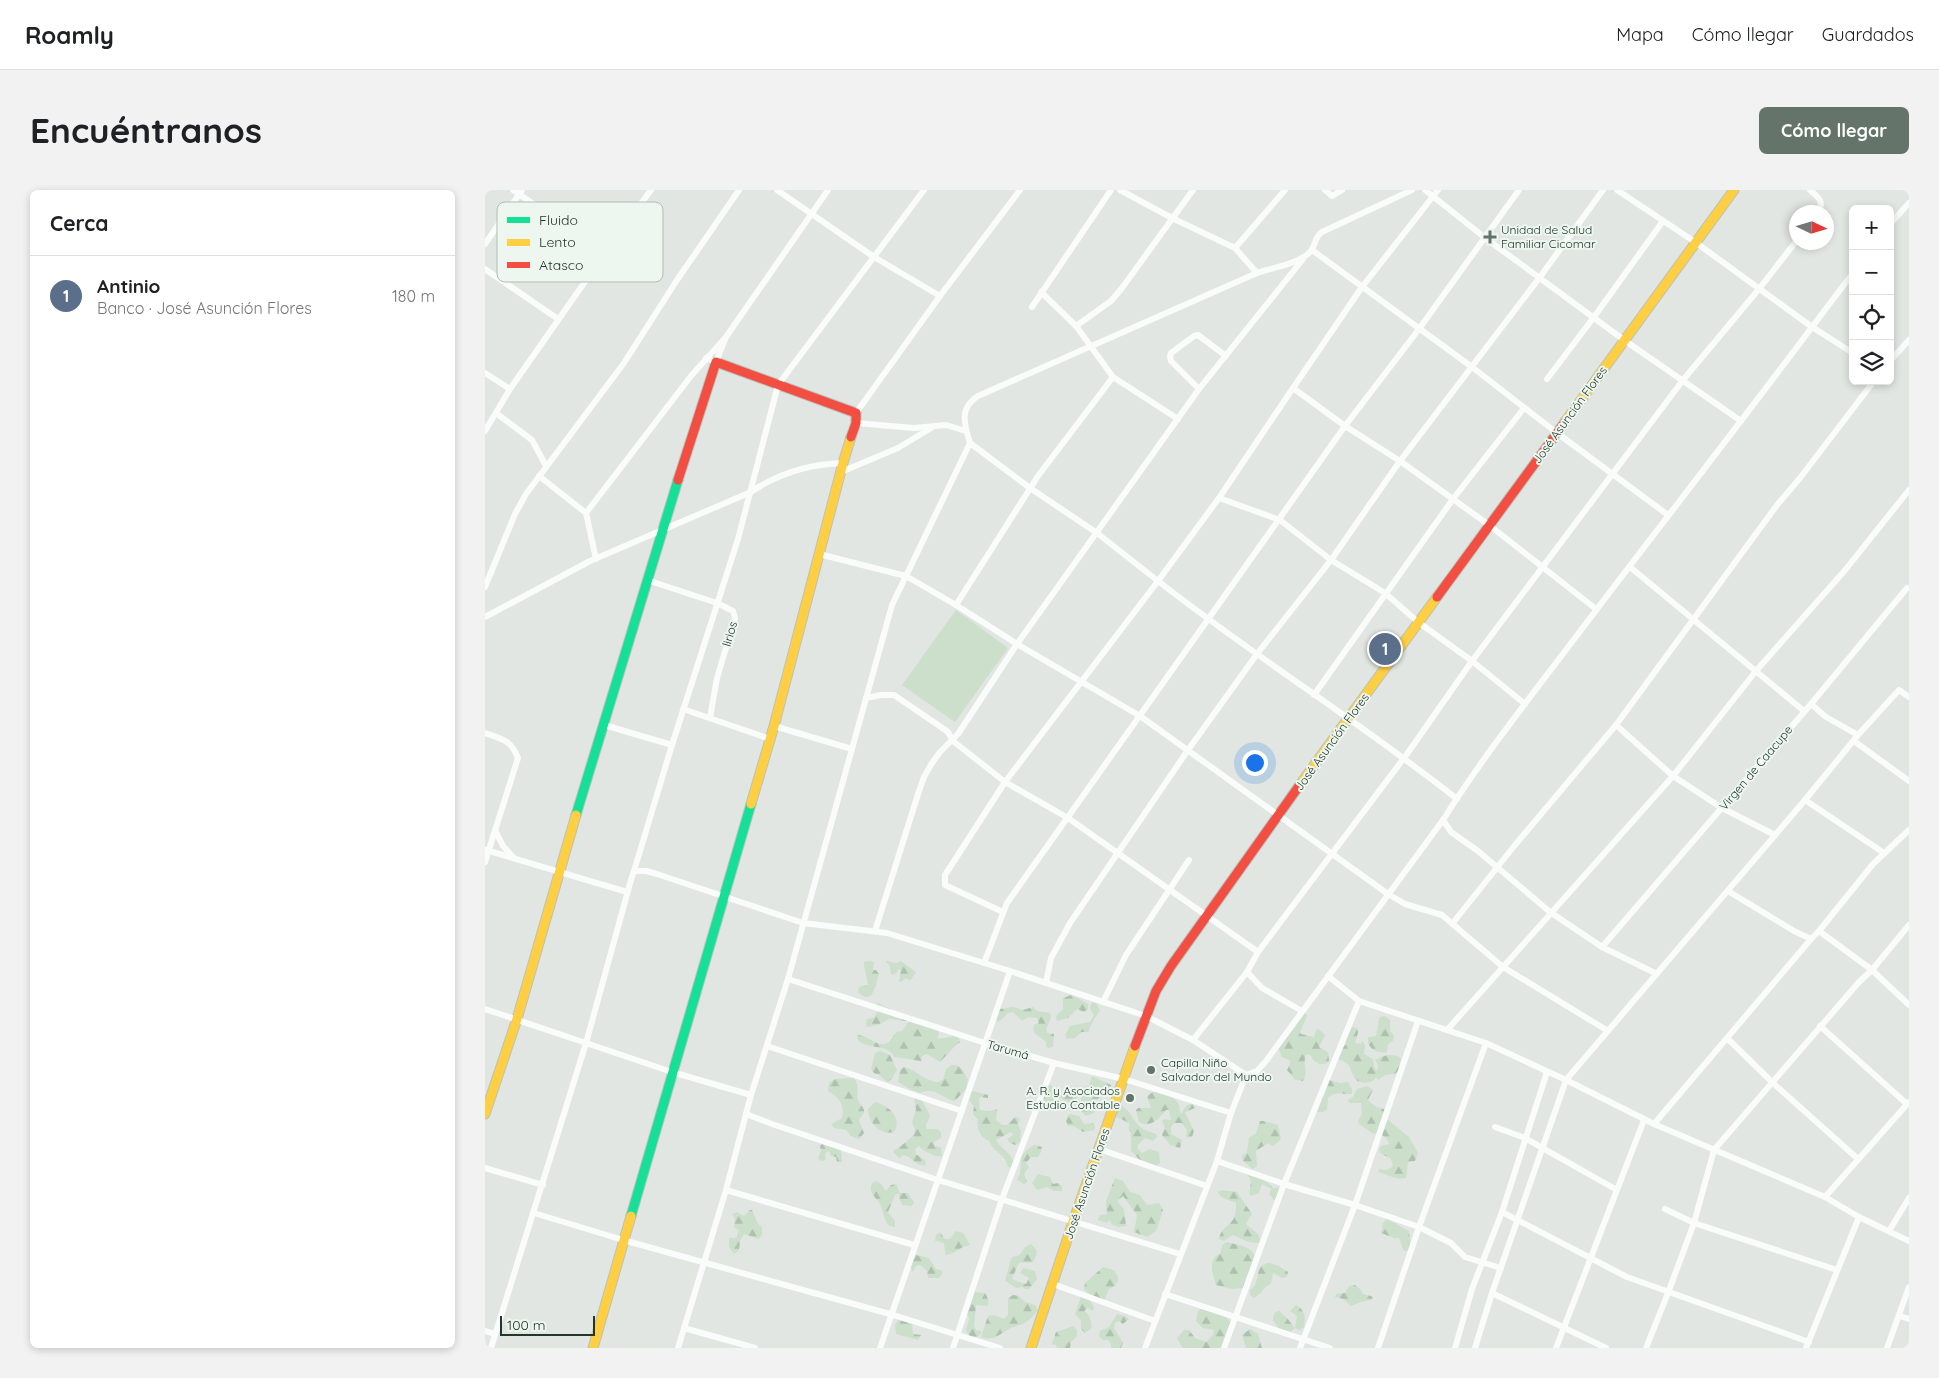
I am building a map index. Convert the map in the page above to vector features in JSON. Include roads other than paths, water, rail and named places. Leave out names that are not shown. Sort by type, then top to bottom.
[{"type":"street","points":[[640,190],[649,192]]},
{"type":"street","points":[[485,587],[515,514],[539,476],[624,363],[677,280],[739,190]]},
{"type":"street","points":[[777,190],[875,257],[940,296]]},
{"type":"street","points":[[586,513],[706,358],[726,337],[828,190]]},
{"type":"street","points":[[491,1348],[586,1043],[627,892],[751,492],[778,385],[924,190]]},
{"type":"street","points":[[593,1348],[774,726],[843,463],[856,423],[856,412],[1020,190]]},
{"type":"street","points":[[1032,307],[1111,190]]},
{"type":"street","points":[[1120,190],[1171,218],[1235,248],[1257,273]]},
{"type":"street","points":[[1077,326],[1111,301],[1193,190]]},
{"type":"street","points":[[1235,248],[1285,190]]},
{"type":"street","points":[[1325,190],[1332,196],[1335,196],[1342,190]]},
{"type":"street","points":[[875,931],[925,776],[940,752],[953,741],[1017,644],[1199,389],[1303,258],[1312,250],[1318,235],[1412,190]]},
{"type":"street","points":[[1425,190],[1484,238],[1541,277],[1624,340],[1741,421]]},
{"type":"street","points":[[1003,912],[945,885],[945,875],[1005,782],[1083,682],[1219,498],[1362,287],[1438,190]]},
{"type":"street","points":[[984,963],[1007,903],[1345,426],[1419,329],[1519,190]]},
{"type":"street","points":[[1617,190],[1695,242],[1812,327],[1849,350]]},
{"type":"street","name":"José Asunción Flores","points":[[1031,1348],[1073,1222],[1146,1016],[1156,991],[1171,966],[1418,622],[1734,190]]},
{"type":"street","points":[[1810,190],[1820,198],[1821,205]]},
{"type":"street","points":[[511,202],[518,191],[533,202]]},
{"type":"street","points":[[1046,983],[1051,958],[1070,923],[1188,750],[1257,654],[1331,560],[1400,461],[1541,277],[1600,191]]},
{"type":"street","points":[[1894,220],[1909,203]]},
{"type":"street","points":[[1547,379],[1663,221]]},
{"type":"street","points":[[485,244],[497,225]]},
{"type":"street","points":[[1312,250],[1472,367],[1612,475],[1668,515]]},
{"type":"street","points":[[1193,1040],[1247,972],[1258,952],[1405,757],[1472,661],[1683,380],[1789,250]]},
{"type":"street","points":[[1303,258],[1257,273],[978,396],[969,402],[965,410],[966,431],[970,443],[1030,488],[1097,533],[1207,620],[1348,720],[1405,757],[1457,799]]},
{"type":"street","points":[[485,269],[497,277]]},
{"type":"street","points":[[1145,1348],[1217,1161],[1231,1113],[1246,1076],[1257,1071],[1267,1061],[1525,704],[1849,278]]},
{"type":"street","points":[[504,282],[557,319]]},
{"type":"street","points":[[485,431],[510,389],[584,282]]},
{"type":"street","points":[[1041,292],[1077,326],[1113,377],[1178,419]]},
{"type":"street","points":[[1199,389],[1171,361],[1169,356],[1171,353],[1198,335],[1226,356]]},
{"type":"street","points":[[485,1114],[517,1019],[661,532],[726,337]]},
{"type":"street","points":[[1894,357],[1909,340]]},
{"type":"street","points":[[706,358],[856,412]]},
{"type":"street","points":[[485,373],[510,389]]},
{"type":"street","points":[[956,605],[1030,488],[1113,377]]},
{"type":"street","points":[[1452,924],[1616,726],[1692,619],[1777,505],[1871,385]]},
{"type":"street","points":[[1293,388],[1489,525],[1596,609]]},
{"type":"street","points":[[1314,696],[1453,499],[1524,408]]},
{"type":"street","points":[[496,412],[532,440],[546,466]]},
{"type":"street","points":[[856,423],[913,428],[946,426],[966,431]]},
{"type":"street","points":[[841,472],[898,448],[933,427]]},
{"type":"street","points":[[678,1348],[726,1190],[751,1095],[788,979],[892,606],[970,443]]},
{"type":"street","points":[[485,617],[596,559],[751,492],[769,481],[805,467],[819,464],[843,463]]},
{"type":"street","points":[[539,476],[586,513],[596,559]]},
{"type":"street","points":[[1447,1030],[1673,776],[1755,671],[1846,569],[1909,490]]},
{"type":"street","points":[[1219,498],[1280,520],[1331,560],[1385,593],[1418,622],[1472,661],[1525,704]]},
{"type":"street","points":[[819,554],[906,576],[1017,644],[1141,716],[1388,894],[1405,904],[1442,916],[1503,967],[1608,1031]]},
{"type":"street","points":[[1629,567],[1804,711]]},
{"type":"street","name":"lirios","points":[[647,580],[717,603],[733,611],[735,618],[717,678],[710,718]]},
{"type":"street","name":"Virgen de Caacupe","points":[[1602,946],[1811,704],[1907,588]]},
{"type":"street","points":[[1475,1348],[1492,1293],[1566,1080],[1856,738],[1899,690],[1909,697]]},
{"type":"street","points":[[866,698],[894,695],[948,732],[953,741],[1005,782],[1067,818],[1258,952]]},
{"type":"street","points":[[1811,704],[1909,781]]},
{"type":"street","points":[[683,709],[770,739]]},
{"type":"street","points":[[604,725],[672,745]]},
{"type":"street","points":[[774,726],[852,748]]},
{"type":"street","points":[[1616,726],[1673,776],[1722,808],[1775,835]]},
{"type":"street","points":[[485,733],[506,740],[514,748],[518,758],[487,850],[485,862]]},
{"type":"street","points":[[1805,800],[1885,853]]},
{"type":"street","points":[[1443,820],[1451,832],[1498,867],[1550,912],[1602,946],[1657,974]]},
{"type":"street","points":[[495,830],[503,846],[515,859]]},
{"type":"street","points":[[1654,1124],[1819,931],[1873,864],[1909,830]]},
{"type":"street","points":[[487,850],[627,892]]},
{"type":"street","points":[[1103,1002],[1126,955],[1168,888],[1189,860]]},
{"type":"street","points":[[634,871],[646,871],[657,874],[723,898],[803,923],[887,933],[1010,970],[1146,1016],[1193,1040],[1246,1076]]},
{"type":"street","points":[[1728,891],[1794,931],[1811,939]]},
{"type":"street","points":[[1646,1348],[1694,1223],[1714,1150],[1820,1026],[1872,970],[1909,925]]},
{"type":"street","points":[[1819,931],[1872,970],[1909,1005]]},
{"type":"street","points":[[880,1348],[890,1314],[1010,970]]},
{"type":"street","points":[[1247,972],[1262,988],[1302,1011]]},
{"type":"street","points":[[1328,976],[1359,1001],[1486,1043],[1566,1080],[1645,1120],[1825,1197],[1859,1217],[1909,1241]]},
{"type":"street","name":"Tarumá","points":[[788,979],[985,1044],[1054,1063],[1124,1079],[1231,1113]]},
{"type":"street","points":[[1224,1348],[1284,1184],[1359,1001]]},
{"type":"street","points":[[485,1009],[672,1072],[751,1095]]},
{"type":"street","points":[[1300,1348],[1355,1205],[1418,1021]]},
{"type":"street","points":[[1820,1026],[1908,1103],[1825,1197]]},
{"type":"street","points":[[1728,1039],[1773,1083],[1859,1159]]},
{"type":"street","points":[[1378,1348],[1419,1227],[1486,1043]]},
{"type":"street","points":[[767,1046],[962,1111]]},
{"type":"street","points":[[953,1348],[1002,1199],[1054,1063]]},
{"type":"street","points":[[1463,1348],[1456,1345],[1481,1262],[1502,1212],[1547,1072]]},
{"type":"street","points":[[746,1114],[938,1180],[1180,1254]]},
{"type":"street","points":[[1556,1348],[1645,1120]]},
{"type":"street","points":[[1495,1127],[1525,1138],[1617,1190]]},
{"type":"street","points":[[1099,1149],[1207,1186]]},
{"type":"street","points":[[1217,1161],[1419,1227],[1451,1243],[1465,1257],[1501,1268]]},
{"type":"street","points":[[485,1168],[543,1185]]},
{"type":"street","points":[[726,1190],[914,1245]]},
{"type":"street","points":[[1889,1231],[1909,1198]]},
{"type":"street","points":[[1665,1209],[1694,1223],[1837,1270]]},
{"type":"street","points":[[1502,1212],[1627,1277],[1807,1345],[1859,1217]]},
{"type":"street","points":[[534,1213],[623,1240],[890,1314],[1000,1348]]},
{"type":"street","points":[[1053,1284],[1155,1320]]},
{"type":"street","points":[[1887,1348],[1909,1287]]},
{"type":"street","points":[[1492,1293],[1606,1348]]},
{"type":"street","points":[[1165,1294],[1330,1348]]},
{"type":"street","points":[[1900,1316],[1909,1319]]},
{"type":"street","points":[[684,1328],[755,1348]]},
{"type":"street","points":[[485,1331],[495,1334]]},
{"type":"place","name":"Unidad de Salud Familiar Cicomar","points":[[1490,237]]},
{"type":"place","name":"Antinio","points":[[1385,649]]},
{"type":"place","name":"Capilla Niño Salvador del Mundo","points":[[1151,1070]]},
{"type":"place","name":"A. R. y Asociados Estudio Contable","points":[[1130,1098]]}]
